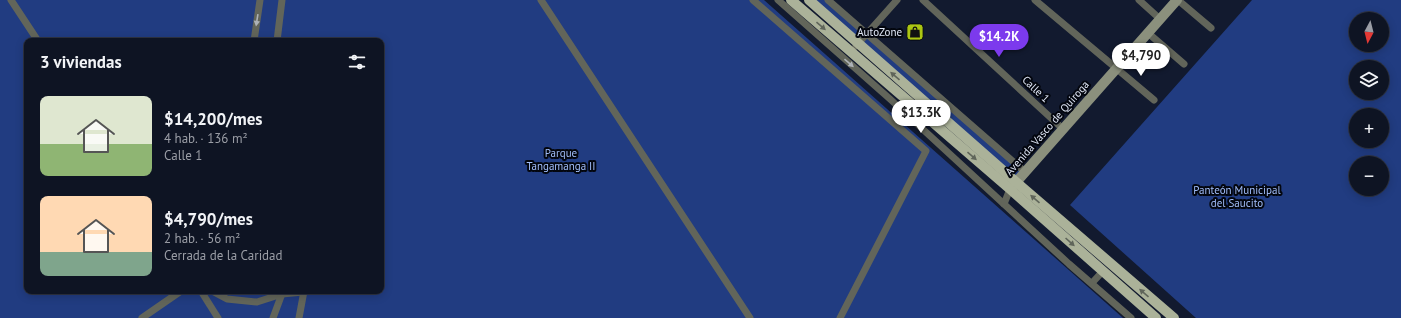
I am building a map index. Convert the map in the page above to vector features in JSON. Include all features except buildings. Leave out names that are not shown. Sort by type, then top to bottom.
[{"type":"main road","points":[[791,0],[804,17],[854,48],[918,96],[985,154],[1013,186]]},
{"type":"main road","name":"Avenida Vasco de Quiroga","points":[[1013,186],[1115,68],[1177,0]]},
{"type":"main road","points":[[814,2],[908,108],[1013,186],[1052,220],[1174,318]]},
{"type":"main road","points":[[1052,220],[1103,271],[1156,318]]},
{"type":"street","points":[[11,0],[36,38]]},
{"type":"street","points":[[254,38],[260,0]]},
{"type":"street","points":[[277,38],[282,0]]},
{"type":"street","points":[[542,0],[750,318]]},
{"type":"street","points":[[753,0],[926,151],[840,318]]},
{"type":"street","points":[[778,0],[804,17],[908,108],[1004,204],[1131,318]]},
{"type":"street","points":[[828,0],[1025,172]]},
{"type":"street","points":[[854,48],[896,0]]},
{"type":"street","name":"Calle 1","points":[[923,0],[1063,129]]},
{"type":"street","points":[[1035,0],[1154,100]]},
{"type":"street","points":[[1139,0],[1160,19]]},
{"type":"street","points":[[1177,0],[1211,28]]},
{"type":"street","points":[[804,17],[814,2]]},
{"type":"street","points":[[1148,33],[1184,64]]},
{"type":"street","points":[[908,108],[927,87]]},
{"type":"street","points":[[945,120],[954,110]]},
{"type":"street","points":[[985,154],[994,145]]},
{"type":"street","name":"Avenida Vasco de Quiroga","points":[[1004,204],[1013,186]]},
{"type":"street","points":[[1092,284],[1103,271]]},
{"type":"street","points":[[142,318],[177,294]]},
{"type":"street","points":[[203,294],[218,318]]},
{"type":"street","points":[[217,294],[226,299],[257,302],[279,294]]},
{"type":"street","points":[[272,318],[282,294]]},
{"type":"street","points":[[299,318],[303,294]]},
{"type":"green space","name":"Parque Tangamanga II","points":[[0,0],[764,0],[1123,318],[0,318]]},
{"type":"green space","points":[[814,0],[827,0],[1021,172],[1016,177]]},
{"type":"green space","name":"Panteón Municipal del Saucito","points":[[1252,0],[1401,0],[1401,318],[1196,318],[1070,205]]},
{"type":"place","name":"AutoZone","points":[[915,32]]}]
